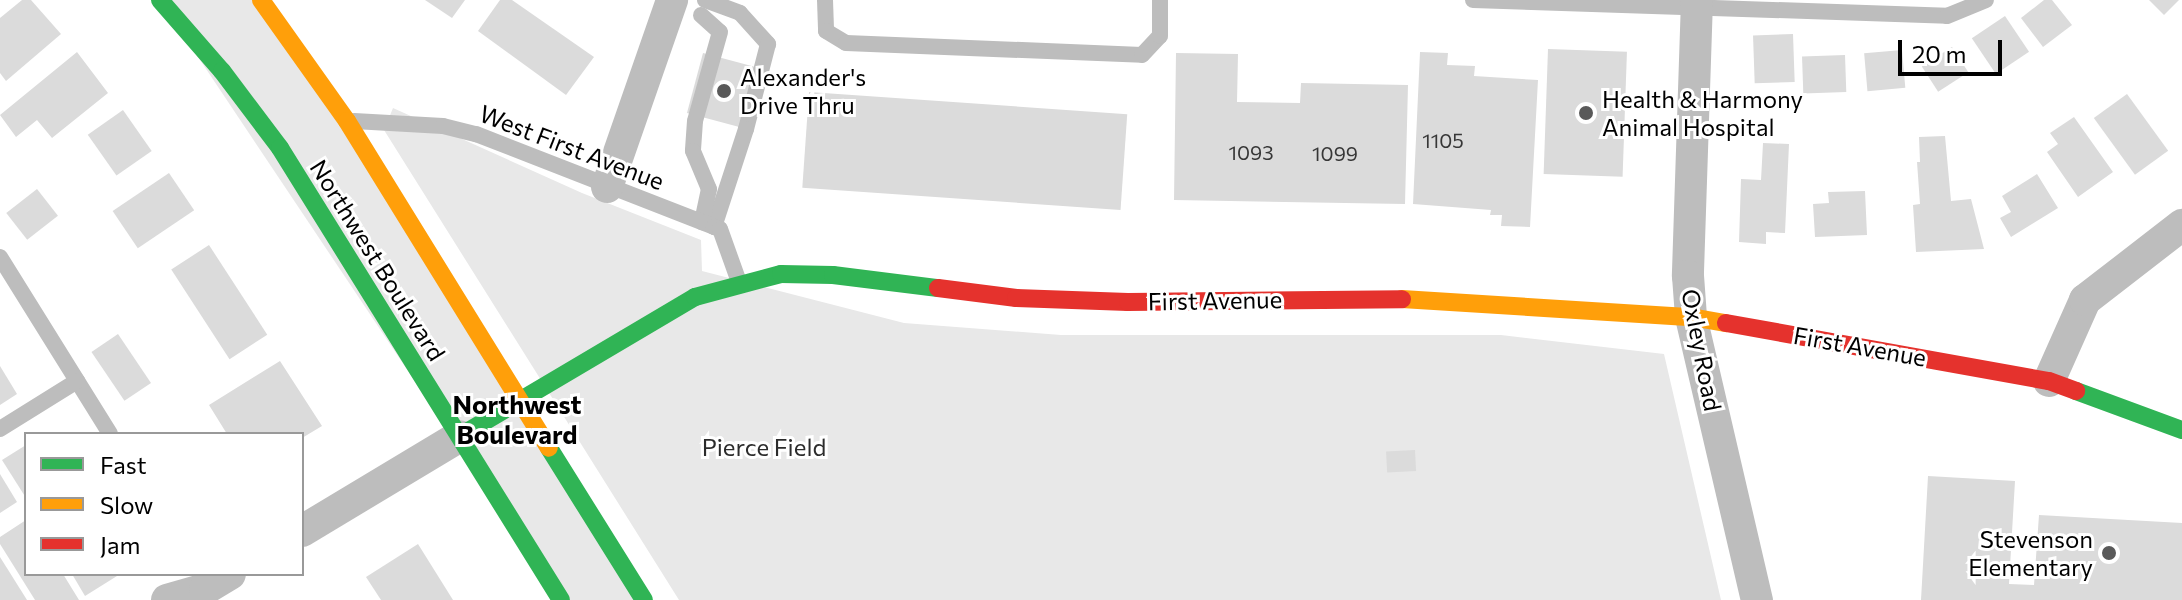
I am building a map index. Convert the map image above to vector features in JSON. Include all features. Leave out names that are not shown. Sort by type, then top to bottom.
[{"type":"street","name":"Northwest Boulevard","points":[[160,0],[222,71],[280,148],[561,600]]},
{"type":"street","name":"Northwest Boulevard","points":[[261,0],[347,121],[644,600]]},
{"type":"street","points":[[607,187],[672,0]]},
{"type":"street","name":"Oxley Road","points":[[1697,5],[1688,276],[1691,317],[1757,600]]},
{"type":"street","points":[[2049,381],[2085,300],[2182,225]]},
{"type":"street","name":"First Avenue","points":[[304,530],[695,297],[781,274],[833,275],[1016,298],[1128,302],[1380,298],[1691,317],[2049,381],[2182,430]]},
{"type":"street","points":[[167,600],[208,587]]},
{"type":"lane","points":[[825,0],[826,31],[846,43],[1142,55],[1160,36],[1160,0]]},
{"type":"lane","points":[[1473,0],[1697,5],[1947,16],[1986,0]]},
{"type":"lane","points":[[703,8],[740,13],[768,44],[746,129],[708,225]]},
{"type":"lane","points":[[703,8],[720,32],[695,121],[693,151],[709,189],[708,225]]},
{"type":"lane","name":"West First Avenue","points":[[347,121],[443,126],[476,134],[708,225]]},
{"type":"lane","points":[[708,225],[720,229],[740,283]]},
{"type":"lane","points":[[0,257],[109,432]]},
{"type":"lane","points":[[0,429],[77,381]]},
{"type":"green space","points":[[160,0],[261,0],[644,600],[561,600]]},
{"type":"green space","name":"Pierce Field","points":[[393,108],[582,193],[701,240],[702,271],[904,323],[1061,335],[1501,335],[1664,354],[1721,600],[679,600],[384,130]]},
{"type":"building","points":[[22,0],[31,0],[61,34],[6,81],[0,73],[0,18]]},
{"type":"building","points":[[425,0],[465,0],[452,18]]},
{"type":"building","points":[[500,0],[512,0],[594,57],[566,95],[478,31]]},
{"type":"building","points":[[2044,0],[2052,0],[2072,25],[2043,47],[2021,18]]},
{"type":"building","points":[[2149,0],[2179,0],[2164,15]]},
{"type":"building","points":[[2005,16],[2029,52],[1996,74],[1972,38]]},
{"type":"building","points":[[1793,34],[1795,82],[1755,83],[1753,35]]},
{"type":"building","points":[[1952,47],[1968,72],[1938,92],[1922,67]]},
{"type":"building","name":"Health & Harmony Animal Hospital","points":[[1548,49],[1627,52],[1623,177],[1544,174]]},
{"type":"building","points":[[1902,50],[1905,88],[1867,91],[1864,53]]},
{"type":"building","points":[[77,52],[108,93],[52,138],[37,120],[16,137],[0,115]]},
{"type":"building","points":[[1420,52],[1448,53],[1447,65],[1475,66],[1474,76],[1538,80],[1530,227],[1501,226],[1502,215],[1490,215],[1491,210],[1413,204]]},
{"type":"building","name":"Alexander's Drive Thru","points":[[703,53],[762,69],[746,129],[687,113]]},
{"type":"building","points":[[1176,53],[1238,54],[1237,102],[1300,103],[1301,83],[1408,85],[1405,204],[1174,200]]},
{"type":"building","points":[[1845,55],[1846,92],[1803,93],[1802,57]]},
{"type":"building","points":[[809,92],[1127,114],[1121,210],[802,188]]},
{"type":"building","points":[[2127,94],[2168,151],[2135,175],[2094,118]]},
{"type":"building","points":[[123,110],[152,151],[116,176],[88,135]]},
{"type":"building","points":[[2074,117],[2113,172],[2078,197],[2047,152],[2058,144],[2050,133]]},
{"type":"building","points":[[1945,136],[1951,201],[1971,199],[1984,249],[1916,252],[1913,205],[1920,204],[1919,137]]},
{"type":"building","points":[[1763,143],[1789,144],[1785,233],[1766,232],[1766,244],[1739,242],[1741,179],[1761,180]]},
{"type":"building","points":[[169,173],[194,210],[138,248],[113,211]]},
{"type":"building","points":[[2037,174],[2058,208],[2011,237],[2000,218],[2011,212],[2002,196]]},
{"type":"building","points":[[37,189],[58,216],[27,240],[6,213]]},
{"type":"building","points":[[1865,191],[1867,235],[1815,237],[1813,204],[1829,203],[1828,192]]},
{"type":"building","points":[[209,245],[267,335],[230,359],[171,270]]},
{"type":"building","points":[[118,334],[151,383],[124,401],[91,352]]},
{"type":"building","points":[[280,361],[322,426],[304,437],[304,432],[226,432],[209,405]]},
{"type":"building","points":[[0,366],[17,394],[0,405]]},
{"type":"building","points":[[24,446],[24,495],[2,460]]},
{"type":"building","points":[[1415,450],[1416,471],[1387,472],[1386,452]]},
{"type":"building","points":[[0,474],[17,502],[0,513]]},
{"type":"building","name":"Stevenson Elementary","points":[[1928,476],[2015,481],[2009,584],[2034,585],[2039,515],[2182,523],[2182,600],[1921,600]]},
{"type":"building","points":[[24,521],[24,576],[64,576],[79,600],[35,600],[0,544],[0,537]]},
{"type":"building","points":[[418,544],[453,600],[381,600],[366,577]]},
{"type":"building","points":[[0,557],[27,600],[0,600]]},
{"type":"building","points":[[73,576],[117,576],[85,596]]},
{"type":"traffic: fast","points":[[160,0],[222,71],[280,148],[561,600]]},
{"type":"traffic: fast","points":[[460,436],[695,297],[781,274],[833,275],[938,288]]},
{"type":"traffic: fast","points":[[2076,391],[2182,430]]},
{"type":"traffic: fast","points":[[549,448],[644,600]]},
{"type":"traffic: slow","points":[[261,0],[347,121],[549,448]]},
{"type":"traffic: slow","points":[[1402,299],[1691,317],[1726,323]]},
{"type":"traffic: jam","points":[[938,288],[1016,298],[1128,302],[1402,299]]},
{"type":"traffic: jam","points":[[1726,323],[2049,381],[2076,391]]},
{"type":"place","name":"Alexander's Drive Thru","points":[[724,91]]},
{"type":"place","name":"Health & Harmony Animal Hospital","points":[[1586,113]]},
{"type":"place","name":"Stevenson Elementary","points":[[2109,553]]},
{"type":"district","name":"Northwest Boulevard","points":[[517,419]]}]
